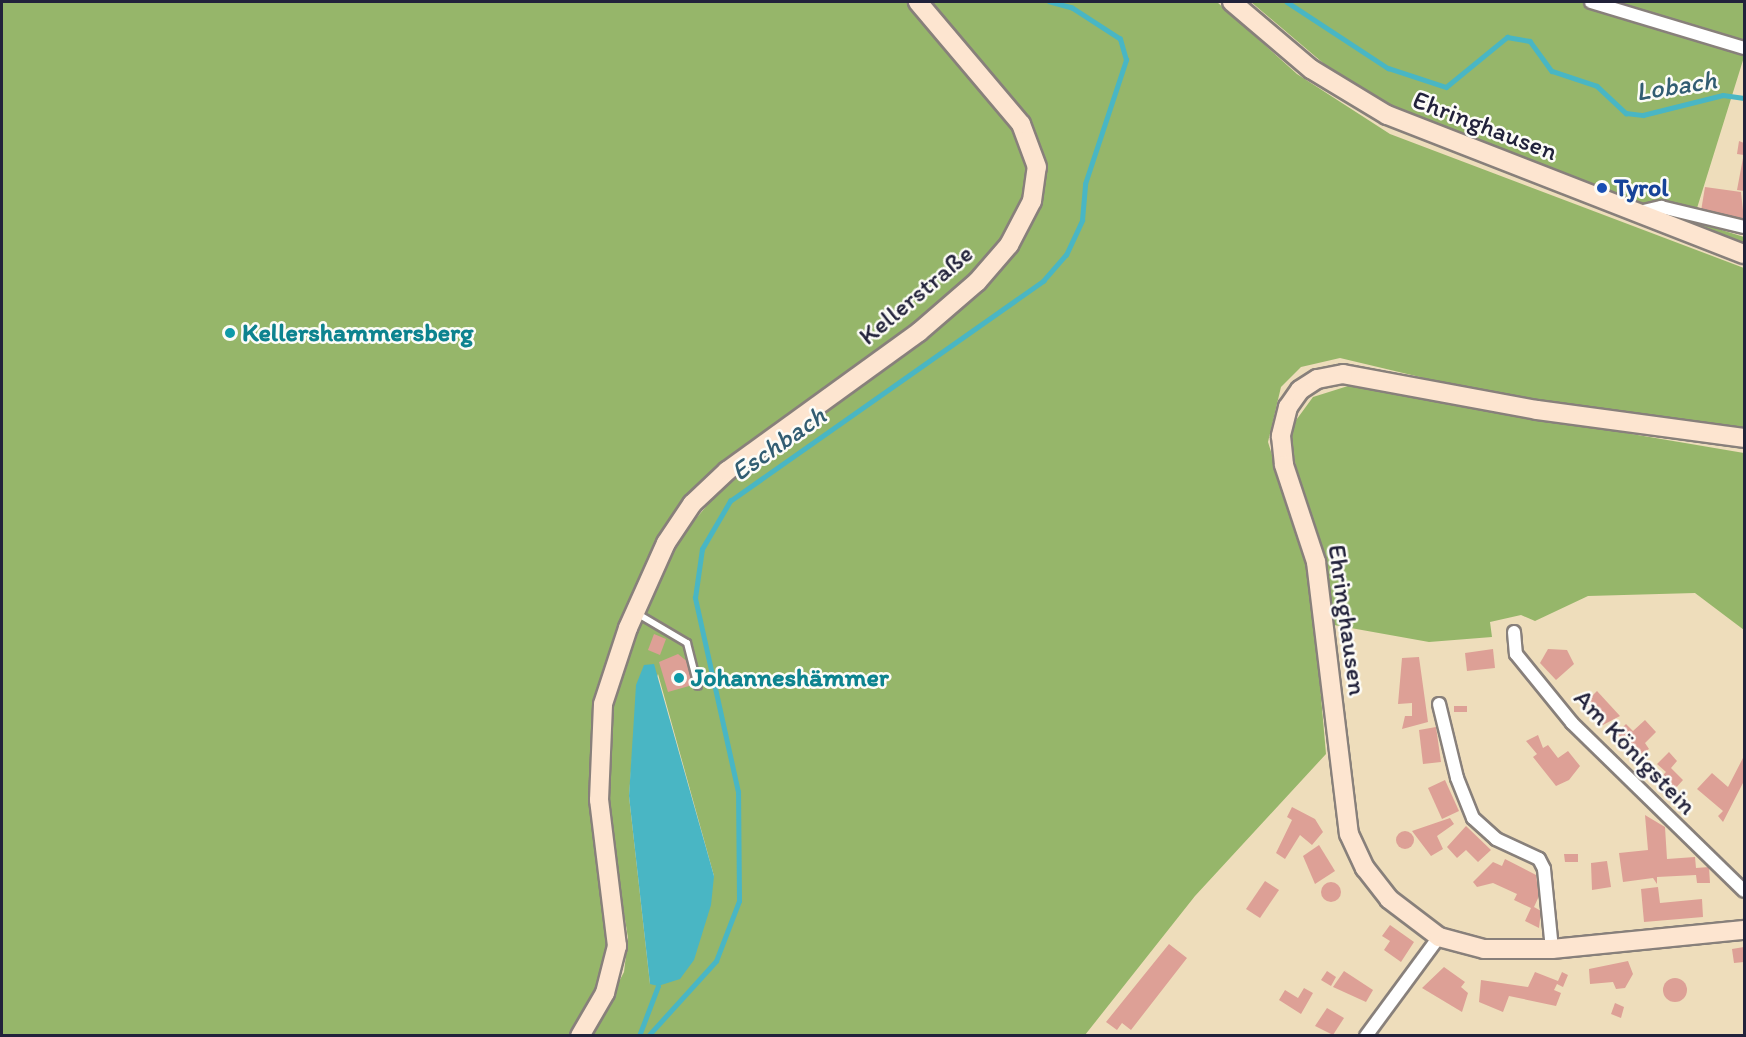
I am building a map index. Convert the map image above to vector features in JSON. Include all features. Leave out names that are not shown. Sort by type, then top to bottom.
[{"type":"main road","name":"Kellerstraße","points":[[580,1035],[605,993],[616,958],[617,923],[599,800],[598,741],[609,680],[634,612],[674,529],[707,488],[955,302],[1002,255],[1025,218],[1037,175],[1029,138],[1009,106],[918,2]]},
{"type":"main road","name":"Ehringhausen","points":[[1233,2],[1311,69],[1387,115],[1744,254]]},
{"type":"main road","name":"Ehringhausen","points":[[1744,438],[1549,412],[1352,374],[1317,379],[1293,399],[1282,425],[1282,454],[1316,562],[1350,834],[1365,868],[1389,899],[1439,937],[1484,949],[1552,949],[1744,930]]},
{"type":"street","points":[[1591,2],[1744,48]]},
{"type":"street","points":[[1639,212],[1660,207],[1744,227]]},
{"type":"street","name":"Am Königstein","points":[[1514,632],[1516,654],[1572,723],[1744,891]]},
{"type":"street","points":[[1439,704],[1457,778],[1473,818],[1507,846],[1539,859],[1544,869],[1552,949]]},
{"type":"street","points":[[1366,1035],[1439,937]]},
{"type":"lane","points":[[634,612],[687,643],[698,686]]},
{"type":"green space","points":[[2,2],[908,2],[1007,114],[1030,166],[1025,203],[990,259],[920,322],[709,478],[599,689],[591,788],[610,944],[598,991],[572,1035],[2,1036]]},
{"type":"green space","points":[[926,2],[1217,2],[1297,74],[1390,134],[1744,268],[1744,430],[1500,396],[1340,358],[1301,367],[1281,387],[1268,442],[1311,582],[1326,754],[1195,896],[1085,1035],[591,1036],[624,972],[628,938],[607,809],[609,713],[630,646],[677,541],[726,483],[976,295],[1020,246],[1043,191],[1041,151],[1023,114]],"holes":[[[658,674],[714,876],[650,984],[629,796],[633,746]]]},
{"type":"green space","points":[[1251,2],[1744,2],[1744,57],[1693,221],[1744,237],[1744,244],[1422,123],[1336,74]]},
{"type":"green space","points":[[1348,386],[1744,453],[1744,630],[1695,593],[1588,596],[1535,621],[1521,615],[1490,622],[1492,637],[1429,642],[1334,625],[1326,557],[1298,479],[1291,439],[1294,423],[1313,397]]},
{"type":"water","points":[[654,664],[714,876],[711,905],[694,960],[680,979],[658,986],[650,984],[629,796],[636,685],[644,665]]},
{"type":"building","points":[[1739,141],[1744,143],[1744,155],[1737,154]]},
{"type":"building","points":[[1744,158],[1744,191],[1737,190]]},
{"type":"building","points":[[1705,187],[1741,192],[1744,220],[1701,211]]},
{"type":"building","points":[[654,634],[666,639],[660,655],[648,650]]},
{"type":"building","points":[[1493,649],[1495,668],[1467,671],[1465,653]]},
{"type":"building","points":[[1548,649],[1567,650],[1574,664],[1556,680],[1540,663]]},
{"type":"building","name":"Johanneshämmer","points":[[678,654],[689,663],[696,684],[668,692],[659,662]]},
{"type":"building","points":[[1419,657],[1428,722],[1402,729],[1405,716],[1412,716],[1412,703],[1398,704],[1402,658]]},
{"type":"building","points":[[1597,691],[1620,716],[1601,726],[1584,704]]},
{"type":"building","points":[[1454,706],[1467,706],[1467,712],[1454,712]]},
{"type":"building","points":[[1645,720],[1656,732],[1645,743],[1649,749],[1637,756],[1617,733],[1626,724],[1633,731]]},
{"type":"building","points":[[1436,727],[1441,762],[1423,764],[1419,730]]},
{"type":"building","points":[[1538,735],[1543,748],[1548,745],[1558,758],[1568,751],[1580,766],[1569,780],[1556,786],[1533,757],[1537,754],[1526,741]]},
{"type":"building","points":[[1669,752],[1677,761],[1671,768],[1683,780],[1673,791],[1660,778],[1666,772],[1657,764]]},
{"type":"building","points":[[1744,756],[1744,781],[1723,822],[1718,816],[1723,811],[1697,789],[1712,773],[1728,787]]},
{"type":"building","points":[[1445,780],[1459,811],[1442,819],[1428,788]]},
{"type":"building","points":[[1292,807],[1315,819],[1323,832],[1312,845],[1300,835],[1285,859],[1276,853],[1292,820],[1287,817]]},
{"type":"building","points":[[1645,815],[1665,827],[1667,859],[1695,857],[1696,868],[1709,867],[1710,883],[1697,883],[1696,875],[1657,877],[1657,884],[1653,878],[1623,882],[1619,853],[1648,850]]},
{"type":"building","points":[[1450,818],[1454,824],[1437,836],[1443,849],[1431,856],[1412,831]]},
{"type":"building","points":[[1466,826],[1491,850],[1478,862],[1466,850],[1457,858],[1447,847]]},
{"type":"building","points":[[1401,831],[1409,831],[1414,836],[1412,847],[1401,849],[1396,844],[1396,836]]},
{"type":"building","points":[[1319,845],[1335,871],[1315,884],[1303,856]]},
{"type":"building","points":[[1564,854],[1578,854],[1578,862],[1565,862]]},
{"type":"building","points":[[1505,859],[1536,875],[1539,896],[1534,907],[1541,911],[1539,928],[1525,921],[1531,908],[1514,900],[1517,894],[1493,883],[1477,887],[1473,882],[1493,862],[1502,866]]},
{"type":"building","points":[[1607,861],[1611,887],[1592,890],[1591,863]]},
{"type":"building","points":[[1265,881],[1279,890],[1260,918],[1246,909]]},
{"type":"building","points":[[1331,882],[1338,885],[1341,892],[1338,899],[1331,902],[1324,899],[1321,892],[1324,885]]},
{"type":"building","points":[[1658,887],[1660,903],[1702,899],[1703,917],[1644,922],[1641,889]]},
{"type":"building","points":[[1390,925],[1414,942],[1401,962],[1384,950],[1390,941],[1382,936]]},
{"type":"building","points":[[1169,944],[1187,958],[1131,1030],[1122,1023],[1117,1030],[1106,1022]]},
{"type":"building","points":[[1744,947],[1744,962],[1734,963],[1732,949]]},
{"type":"building","points":[[1628,961],[1633,974],[1625,988],[1616,989],[1613,982],[1590,984],[1589,969]]},
{"type":"building","points":[[1444,967],[1465,982],[1461,987],[1468,993],[1462,1012],[1422,988]]},
{"type":"building","points":[[1327,971],[1336,977],[1331,986],[1321,980]]},
{"type":"building","points":[[1344,971],[1373,990],[1366,1002],[1333,987]]},
{"type":"building","points":[[1535,972],[1558,981],[1562,972],[1568,975],[1563,987],[1557,984],[1554,990],[1561,993],[1556,1006],[1509,996],[1503,1012],[1479,1002],[1481,980],[1528,987]]},
{"type":"building","points":[[1675,978],[1680,979],[1686,985],[1686,995],[1680,1001],[1675,1002],[1670,1001],[1664,995],[1663,990],[1664,985],[1670,979]]},
{"type":"building","points":[[1304,988],[1313,993],[1301,1014],[1279,1000],[1285,990],[1298,998]]},
{"type":"building","points":[[1615,1003],[1624,1007],[1621,1018],[1611,1014]]},
{"type":"building","points":[[1327,1008],[1344,1018],[1333,1035],[1315,1026]]},
{"type":"waterway","name":"Eschbach","points":[[648,1036],[716,961],[739,901],[738,792],[695,598],[702,549],[730,501],[1043,281],[1066,255],[1082,220],[1085,184],[1126,60],[1120,39],[1072,8],[1050,2]]},
{"type":"waterway","name":"Lobach","points":[[1287,2],[1388,68],[1446,87],[1507,37],[1530,41],[1552,71],[1597,86],[1626,113],[1643,115],[1723,95],[1744,98]]},
{"type":"waterway","points":[[639,1036],[658,986]]},
{"type":"place","name":"Tyrol","points":[[1602,188]]},
{"type":"place","name":"Kellershammersberg","points":[[230,333]]},
{"type":"place","name":"Johanneshämmer","points":[[679,678]]}]
